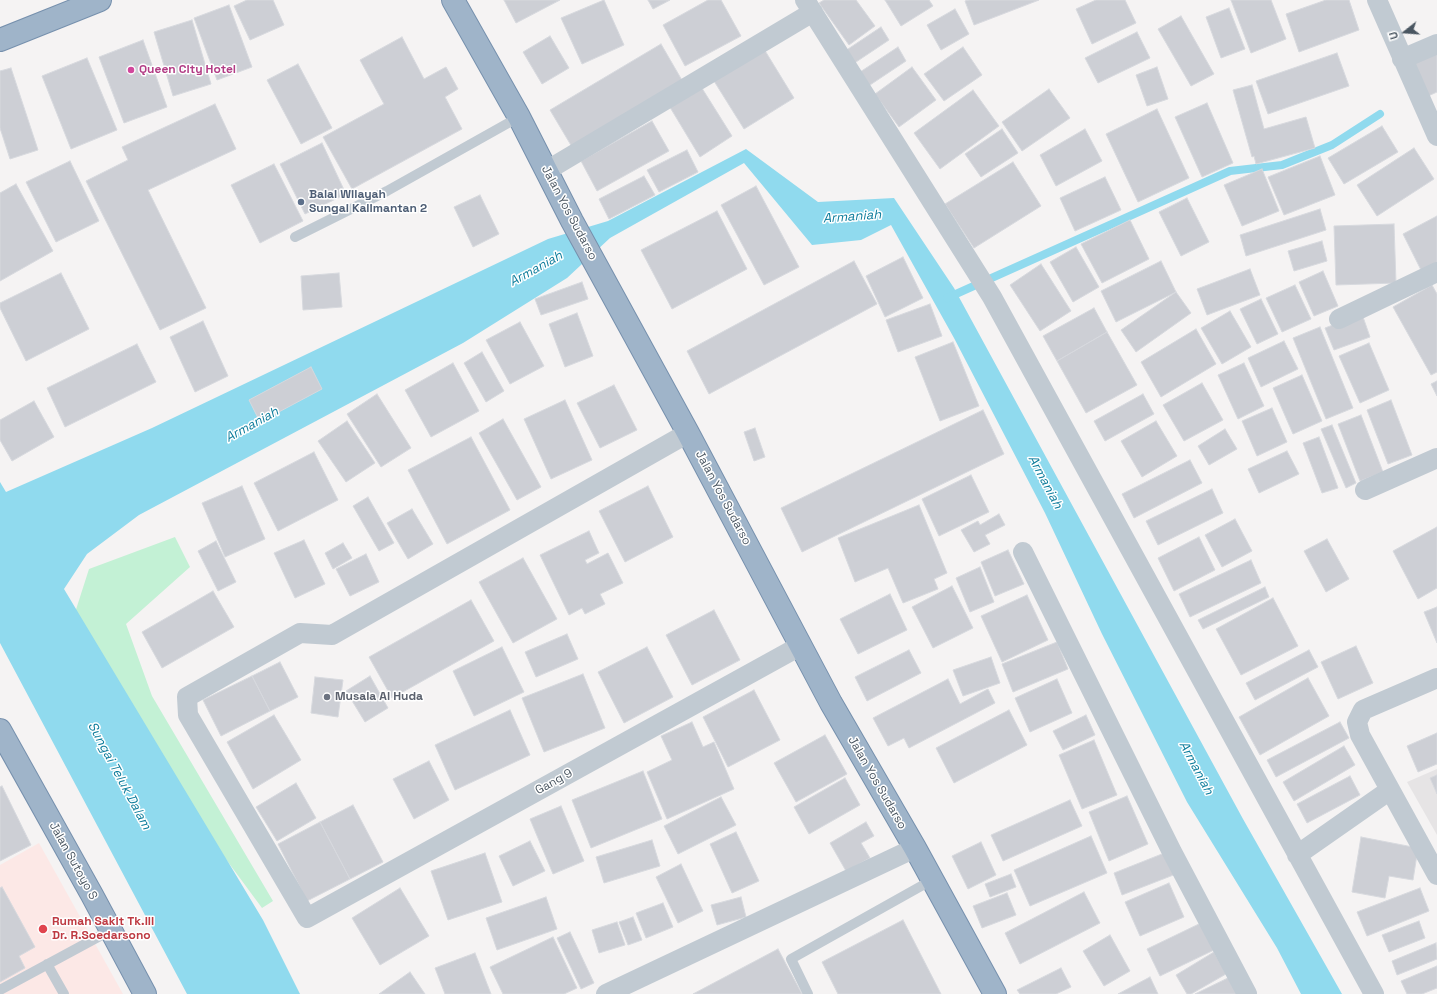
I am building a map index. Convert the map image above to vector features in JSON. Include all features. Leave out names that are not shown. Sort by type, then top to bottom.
[{"type":"highway","points":[[0,40],[100,0]]},
{"type":"highway","name":"Jalan Yos Sudarso","points":[[453,0],[519,117],[572,220],[688,433],[830,703],[915,848],[995,994]]},
{"type":"highway","name":"Jalan Sutoyo S","points":[[0,730],[111,930],[140,992]]},
{"type":"street","points":[[1377,0],[1437,136]]},
{"type":"street","points":[[546,171],[809,6],[969,258],[992,297],[1374,994]]},
{"type":"street","points":[[1402,59],[1437,44]]},
{"type":"street","points":[[1339,319],[1437,272]]},
{"type":"street","name":"Gang 9","points":[[688,433],[332,635],[300,633],[187,697],[188,715],[307,918],[800,646]]},
{"type":"street","points":[[1365,490],[1437,458]]},
{"type":"street","points":[[1023,552],[1172,852],[1247,994]]},
{"type":"street","points":[[1437,678],[1362,710],[1357,722],[1360,735],[1437,875]]},
{"type":"street","points":[[1297,855],[1390,790]]},
{"type":"street","points":[[606,994],[915,848]]},
{"type":"lane","points":[[295,237],[387,191],[519,117]]},
{"type":"lane","points":[[808,994],[791,959],[932,880]]},
{"type":"lane","points":[[0,990],[111,930]]},
{"type":"lane","points":[[47,964],[64,994]]},
{"type":"shaded area","points":[[1437,769],[1437,835],[1407,782]]},
{"type":"shaded area","name":"Rumah Sakit Tk.III Dr. R.Soedarsono","points":[[39,843],[123,994],[0,994],[0,865]]},
{"type":"green space","points":[[175,537],[190,567],[126,624],[152,696],[273,901],[262,908],[197,820],[72,622],[89,569]]},
{"type":"water","points":[[746,149],[818,202],[894,198],[954,288],[1243,819],[1342,994],[1301,994],[1277,948],[1187,802],[1102,634],[1045,513],[954,338],[891,225],[861,240],[812,245],[744,163],[610,238],[567,278],[463,343],[139,515],[87,554],[64,589],[263,920],[300,994],[187,994],[0,643],[0,482],[6,492],[152,428],[548,239],[608,221]]},
{"type":"building","points":[[247,0],[273,0],[284,25],[250,40],[234,6]]},
{"type":"building","points":[[504,0],[560,0],[516,23]]},
{"type":"building","points":[[604,0],[624,45],[582,64],[561,18]]},
{"type":"building","points":[[648,0],[670,0],[653,9]]},
{"type":"building","points":[[708,0],[721,0],[741,36],[685,66],[663,25]]},
{"type":"building","points":[[824,0],[856,0],[875,26],[849,45],[819,3]]},
{"type":"building","points":[[885,0],[929,0],[933,6],[901,26]]},
{"type":"building","points":[[1039,0],[974,25],[965,1]]},
{"type":"building","points":[[1096,0],[1125,0],[1136,23],[1092,44],[1076,9]]},
{"type":"building","points":[[1231,0],[1271,0],[1286,39],[1251,53]]},
{"type":"building","points":[[1326,0],[1349,0],[1359,30],[1299,52],[1286,14]]},
{"type":"building","points":[[229,5],[252,67],[217,80],[194,18]]},
{"type":"building","points":[[1229,8],[1245,49],[1221,58],[1206,17]]},
{"type":"building","points":[[955,9],[969,34],[941,50],[927,25]]},
{"type":"building","points":[[1181,16],[1214,74],[1191,86],[1158,29]]},
{"type":"building","points":[[192,20],[211,84],[173,96],[154,32]]},
{"type":"building","points":[[881,27],[889,40],[850,66],[842,53]]},
{"type":"building","points":[[1137,32],[1150,58],[1098,83],[1085,58]]},
{"type":"building","points":[[550,36],[569,68],[542,84],[523,52]]},
{"type":"building","points":[[402,37],[424,79],[446,67],[458,89],[445,97],[462,129],[352,189],[323,137],[384,104],[360,60]]},
{"type":"building","points":[[143,40],[167,107],[124,123],[99,57]]},
{"type":"building","points":[[661,44],[683,82],[572,147],[550,110]]},
{"type":"building","points":[[898,47],[906,61],[867,87],[857,74]]},
{"type":"building","points":[[963,47],[982,75],[944,101],[924,74]]},
{"type":"building","points":[[764,49],[794,98],[744,129],[714,81]]},
{"type":"building","points":[[1437,51],[1437,92],[1426,97],[1410,63]]},
{"type":"building","points":[[1337,53],[1349,86],[1268,114],[1256,81]]},
{"type":"building","points":[[87,58],[117,130],[71,149],[42,76]]},
{"type":"building","points":[[298,64],[332,128],[301,144],[267,80]]},
{"type":"building","points":[[912,67],[936,100],[899,127],[875,94]]},
{"type":"building","points":[[1157,67],[1168,99],[1147,106],[1136,75]]},
{"type":"building","points":[[11,68],[38,150],[10,159],[0,128],[0,71]]},
{"type":"building","points":[[700,85],[732,136],[700,157],[668,104]]},
{"type":"building","points":[[1252,85],[1264,129],[1306,117],[1315,148],[1256,164],[1254,156],[1252,157],[1233,90]]},
{"type":"building","points":[[1049,89],[1070,118],[1022,151],[1002,122]]},
{"type":"building","points":[[973,90],[999,126],[940,169],[914,133]]},
{"type":"building","points":[[1207,103],[1233,163],[1202,177],[1175,117]]},
{"type":"building","points":[[215,104],[236,149],[148,190],[206,308],[160,330],[86,181],[128,160],[122,147]]},
{"type":"building","points":[[1157,109],[1189,178],[1138,202],[1106,134]]},
{"type":"building","points":[[652,121],[669,151],[597,191],[581,161]]},
{"type":"building","points":[[1382,126],[1398,152],[1344,184],[1328,158]]},
{"type":"building","points":[[1002,129],[1018,153],[981,177],[965,154]]},
{"type":"building","points":[[1085,129],[1102,161],[1056,186],[1040,155]]},
{"type":"building","points":[[322,143],[346,194],[305,214],[280,164]]},
{"type":"building","points":[[1414,148],[1434,179],[1377,216],[1357,185]]},
{"type":"building","points":[[687,150],[698,172],[659,192],[647,170]]},
{"type":"building","points":[[1320,156],[1335,195],[1284,215],[1268,177]]},
{"type":"building","points":[[70,161],[99,221],[56,242],[26,182]]},
{"type":"building","points":[[1013,162],[1041,206],[974,248],[945,204]]},
{"type":"building","points":[[274,164],[303,221],[260,243],[231,185]]},
{"type":"building","points":[[1262,169],[1279,211],[1242,226],[1224,185]]},
{"type":"building","points":[[644,176],[655,195],[609,219],[599,199]]},
{"type":"building","points":[[1105,177],[1121,210],[1075,231],[1060,198]]},
{"type":"building","points":[[16,184],[53,251],[0,281],[0,193]]},
{"type":"building","points":[[756,186],[799,267],[764,285],[721,205]]},
{"type":"building","points":[[480,195],[499,234],[473,247],[454,207]]},
{"type":"building","points":[[1187,198],[1209,242],[1181,256],[1159,212]]},
{"type":"building","points":[[1320,209],[1326,230],[1246,256],[1240,235]]},
{"type":"building","points":[[717,211],[747,269],[672,309],[641,250]]},
{"type":"building","points":[[1437,216],[1437,264],[1422,272],[1403,234]]},
{"type":"building","points":[[1130,220],[1149,259],[1102,283],[1081,244]]},
{"type":"building","points":[[1394,224],[1396,283],[1336,285],[1334,226]]},
{"type":"building","points":[[1322,241],[1327,261],[1294,271],[1288,251]]},
{"type":"building","points":[[1076,247],[1099,287],[1073,302],[1050,262]]},
{"type":"building","points":[[903,257],[923,298],[885,317],[866,276]]},
{"type":"building","points":[[854,261],[877,304],[709,394],[687,351]]},
{"type":"building","points":[[1161,261],[1176,292],[1116,322],[1101,291]]},
{"type":"building","points":[[1041,264],[1071,311],[1040,331],[1010,285]]},
{"type":"building","points":[[1250,269],[1260,295],[1207,315],[1197,289]]},
{"type":"building","points":[[1323,271],[1338,306],[1314,316],[1299,282]]},
{"type":"building","points":[[61,273],[89,329],[26,361],[0,308],[0,303]]},
{"type":"building","points":[[339,273],[342,307],[303,310],[301,276]]},
{"type":"building","points":[[582,282],[588,299],[541,315],[535,299]]},
{"type":"building","points":[[1295,285],[1311,319],[1282,332],[1266,298]]},
{"type":"building","points":[[1432,285],[1437,294],[1437,372],[1431,375],[1393,307]]},
{"type":"building","points":[[1176,292],[1191,313],[1136,352],[1121,330]]},
{"type":"building","points":[[1261,299],[1278,334],[1257,344],[1240,309]]},
{"type":"building","points":[[930,304],[942,336],[898,352],[886,320]]},
{"type":"building","points":[[1094,308],[1107,332],[1057,361],[1043,336]]},
{"type":"building","points":[[1230,311],[1251,347],[1222,364],[1201,328]]},
{"type":"building","points":[[577,313],[593,356],[565,367],[549,324]]},
{"type":"building","points":[[1362,314],[1370,337],[1334,350],[1325,328]]},
{"type":"building","points":[[203,321],[228,376],[195,392],[170,337]]},
{"type":"building","points":[[520,322],[544,366],[510,384],[486,340]]},
{"type":"building","points":[[1320,327],[1353,408],[1326,419],[1293,338]]},
{"type":"building","points":[[1196,329],[1216,364],[1161,397],[1141,362]]},
{"type":"building","points":[[1107,332],[1137,385],[1086,413],[1057,361]]},
{"type":"building","points":[[1284,341],[1298,369],[1261,387],[1248,358]]},
{"type":"building","points":[[953,342],[979,406],[940,421],[915,357]]},
{"type":"building","points":[[1369,343],[1389,390],[1360,403],[1339,356]]},
{"type":"building","points":[[137,344],[156,382],[65,427],[47,388]]},
{"type":"building","points":[[482,352],[504,391],[486,402],[464,363]]},
{"type":"building","points":[[453,363],[479,411],[431,437],[405,390]]},
{"type":"building","points":[[1244,363],[1264,406],[1238,419],[1218,375]]},
{"type":"building","points":[[311,367],[322,389],[260,422],[249,400]]},
{"type":"building","points":[[1302,375],[1322,421],[1293,434],[1273,388]]},
{"type":"building","points":[[1437,381],[1437,396],[1431,384]]},
{"type":"building","points":[[1202,383],[1223,420],[1184,441],[1163,405]]},
{"type":"building","points":[[614,385],[637,430],[600,448],[577,403]]},
{"type":"building","points":[[377,394],[411,448],[381,467],[347,414]]},
{"type":"building","points":[[1143,394],[1154,414],[1105,441],[1094,421]]},
{"type":"building","points":[[565,400],[592,460],[551,479],[524,419]]},
{"type":"building","points":[[1391,400],[1412,455],[1388,464],[1367,410]]},
{"type":"building","points":[[34,401],[54,437],[12,461],[0,440],[0,420]]},
{"type":"building","points":[[1272,408],[1287,442],[1257,456],[1242,421]]},
{"type":"building","points":[[983,410],[1004,454],[802,552],[781,508]]},
{"type":"building","points":[[1361,415],[1383,472],[1360,481],[1338,424]]},
{"type":"building","points":[[503,419],[541,487],[517,500],[479,433]]},
{"type":"building","points":[[347,421],[375,463],[346,482],[318,441]]},
{"type":"building","points":[[1156,421],[1177,456],[1142,477],[1121,441]]},
{"type":"building","points":[[1332,425],[1356,483],[1346,488],[1321,429]]},
{"type":"building","points":[[755,428],[765,457],[754,461],[744,432]]},
{"type":"building","points":[[1225,429],[1237,449],[1209,465],[1198,446]]},
{"type":"building","points":[[471,437],[510,510],[447,544],[408,470]]},
{"type":"building","points":[[1319,437],[1338,488],[1322,493],[1303,443]]},
{"type":"building","points":[[1287,451],[1299,474],[1259,493],[1248,469]]},
{"type":"building","points":[[314,452],[338,500],[278,531],[254,483]]},
{"type":"building","points":[[1190,460],[1202,483],[1134,518],[1122,494]]},
{"type":"building","points":[[971,475],[989,512],[939,536],[922,499]]},
{"type":"building","points":[[242,486],[265,539],[225,557],[202,503]]},
{"type":"building","points":[[648,486],[673,537],[625,562],[599,511]]},
{"type":"building","points":[[1212,489],[1223,513],[1158,545],[1146,521]]},
{"type":"building","points":[[368,497],[394,543],[379,551],[353,506]]},
{"type":"building","points":[[919,505],[947,573],[934,579],[938,589],[903,603],[888,568],[855,582],[838,538]]},
{"type":"building","points":[[412,509],[433,544],[408,559],[387,523]]},
{"type":"building","points":[[999,514],[1005,525],[985,535],[990,544],[974,552],[961,530],[978,521],[980,525]]},
{"type":"building","points":[[1235,519],[1252,551],[1222,567],[1205,535]]},
{"type":"building","points":[[1437,527],[1437,588],[1418,599],[1393,551]]},
{"type":"building","points":[[589,531],[599,553],[585,560],[587,564],[608,553],[623,583],[600,594],[605,604],[585,614],[582,608],[569,615],[540,555]]},
{"type":"building","points":[[1199,537],[1215,570],[1174,591],[1158,558]]},
{"type":"building","points":[[1327,539],[1349,579],[1326,592],[1304,551]]},
{"type":"building","points":[[304,540],[325,584],[295,598],[274,553]]},
{"type":"building","points":[[216,541],[236,582],[218,591],[198,551]]},
{"type":"building","points":[[343,543],[352,558],[333,569],[325,553]]},
{"type":"building","points":[[1008,550],[1024,584],[995,596],[981,562]]},
{"type":"building","points":[[366,554],[379,582],[350,596],[336,569]]},
{"type":"building","points":[[523,558],[557,619],[513,643],[479,582]]},
{"type":"building","points":[[1251,560],[1261,583],[1190,617],[1179,594]]},
{"type":"building","points":[[980,567],[994,602],[970,612],[956,578]]},
{"type":"building","points":[[952,586],[973,628],[933,648],[912,607]]},
{"type":"building","points":[[1265,587],[1269,597],[1203,629],[1198,620]]},
{"type":"building","points":[[213,591],[234,627],[162,668],[142,632]]},
{"type":"building","points":[[890,594],[907,630],[858,654],[840,619]]},
{"type":"building","points":[[1027,595],[1048,640],[1002,662],[981,616]]},
{"type":"building","points":[[1273,598],[1298,646],[1241,675],[1216,629]]},
{"type":"building","points":[[471,600],[494,641],[392,698],[369,657]]},
{"type":"building","points":[[1437,607],[1437,643],[1424,612]]},
{"type":"building","points":[[714,610],[740,660],[692,685],[666,635]]},
{"type":"building","points":[[567,634],[578,659],[536,677],[525,652]]},
{"type":"building","points":[[1057,642],[1068,669],[1013,692],[1002,664]]},
{"type":"building","points":[[1356,646],[1373,683],[1338,699],[1321,662]]},
{"type":"building","points":[[502,647],[524,692],[474,716],[453,671]]},
{"type":"building","points":[[647,647],[673,697],[624,723],[598,672]]},
{"type":"building","points":[[909,650],[921,673],[867,701],[855,677]]},
{"type":"building","points":[[1309,650],[1318,667],[1255,700],[1246,683]]},
{"type":"building","points":[[991,657],[1000,683],[963,696],[953,670]]},
{"type":"building","points":[[280,662],[298,697],[270,711],[252,676]]},
{"type":"building","points":[[583,674],[605,728],[544,752],[522,698]]},
{"type":"building","points":[[252,676],[270,711],[221,736],[203,700]]},
{"type":"building","points":[[370,676],[388,708],[365,722],[346,691]]},
{"type":"building","name":"Musala Al Huda","points":[[315,677],[343,680],[338,717],[311,713]]},
{"type":"building","points":[[1308,678],[1329,716],[1260,755],[1239,717]]},
{"type":"building","points":[[948,679],[960,704],[988,689],[995,703],[909,748],[904,738],[888,746],[873,718]]},
{"type":"building","points":[[1057,679],[1072,713],[1030,732],[1015,698]]},
{"type":"building","points":[[754,690],[780,740],[728,767],[703,717]]},
{"type":"building","points":[[510,710],[530,755],[455,790],[435,745]]},
{"type":"building","points":[[1009,710],[1027,745],[954,783],[936,748]]},
{"type":"building","points":[[274,715],[301,760],[253,789],[227,742]]},
{"type":"building","points":[[1086,715],[1095,735],[1063,750],[1053,731]]},
{"type":"building","points":[[692,722],[703,747],[714,742],[734,789],[667,819],[647,772],[672,760],[661,736]]},
{"type":"building","points":[[1340,722],[1349,738],[1276,777],[1267,760]]},
{"type":"building","points":[[1437,733],[1437,764],[1418,772],[1407,746]]},
{"type":"building","points":[[825,735],[847,774],[796,802],[774,763]]},
{"type":"building","points":[[1094,740],[1117,795],[1082,809],[1059,755]]},
{"type":"building","points":[[1344,746],[1355,765],[1294,801],[1283,782]]},
{"type":"building","points":[[429,761],[449,800],[414,819],[393,779]]},
{"type":"building","points":[[643,771],[662,819],[591,848],[572,800]]},
{"type":"building","points":[[1437,775],[1437,794],[1430,778]]},
{"type":"building","points":[[1350,776],[1360,795],[1307,823],[1297,804]]},
{"type":"building","points":[[845,778],[860,805],[809,834],[794,807]]},
{"type":"building","points":[[296,783],[316,818],[277,841],[256,807]]},
{"type":"building","points":[[2,786],[31,845],[0,861],[0,787]]},
{"type":"building","points":[[1127,796],[1148,844],[1109,861],[1089,812]]},
{"type":"building","points":[[721,797],[736,825],[678,854],[664,826]]},
{"type":"building","points":[[1070,800],[1082,826],[1003,861],[991,835]]},
{"type":"building","points":[[353,805],[383,862],[350,879],[320,822]]},
{"type":"building","points":[[561,806],[584,861],[553,874],[530,819]]},
{"type":"building","points":[[320,822],[350,879],[307,901],[278,844]]},
{"type":"building","points":[[866,822],[874,836],[861,843],[870,858],[846,871],[830,843]]},
{"type":"building","points":[[736,832],[759,881],[732,893],[710,844]]},
{"type":"building","points":[[1091,836],[1107,873],[1030,906],[1014,870]]},
{"type":"building","points":[[1361,837],[1418,848],[1413,880],[1389,876],[1385,898],[1352,892]]},
{"type":"building","points":[[652,840],[660,866],[604,883],[596,857]]},
{"type":"building","points":[[530,841],[545,871],[513,886],[499,856]]},
{"type":"building","points":[[981,842],[996,875],[968,889],[952,856]]},
{"type":"building","points":[[1167,852],[1176,874],[1122,895],[1114,873]]},
{"type":"building","points":[[485,853],[502,902],[448,920],[431,871]]},
{"type":"building","points":[[681,864],[703,911],[678,923],[656,877]]},
{"type":"building","points":[[1011,874],[1016,887],[990,897],[985,884]]},
{"type":"building","points":[[1169,883],[1184,917],[1140,936],[1125,902]]},
{"type":"building","points":[[2,887],[35,947],[19,956],[25,968],[0,982],[0,888]]},
{"type":"building","points":[[400,888],[429,936],[380,965],[352,918]]},
{"type":"building","points":[[1420,888],[1429,911],[1367,936],[1357,912]]},
{"type":"building","points":[[1084,892],[1100,923],[1020,964],[1005,933]]},
{"type":"building","points":[[1007,893],[1016,915],[982,928],[973,906]]},
{"type":"building","points":[[546,897],[557,929],[497,950],[486,918]]},
{"type":"building","points":[[741,897],[746,917],[717,925],[711,905]]},
{"type":"building","points":[[663,903],[673,927],[646,938],[636,913]]},
{"type":"building","points":[[633,917],[642,940],[628,945],[619,922]]},
{"type":"building","points":[[903,920],[941,994],[838,994],[822,962]]},
{"type":"building","points":[[1419,921],[1425,938],[1389,952],[1382,935]]},
{"type":"building","points":[[617,922],[625,945],[599,953],[592,930]]},
{"type":"building","points":[[1203,922],[1216,949],[1160,976],[1147,949]]},
{"type":"building","points":[[570,932],[594,983],[581,989],[557,938]]},
{"type":"building","points":[[1110,935],[1130,971],[1104,986],[1083,951]]},
{"type":"building","points":[[553,937],[577,988],[564,994],[503,994],[490,967]]},
{"type":"building","points":[[1436,943],[1437,959],[1397,975],[1392,961]]},
{"type":"building","points":[[778,949],[802,994],[693,994]]},
{"type":"building","points":[[1214,952],[1226,974],[1191,994],[1187,994],[1176,975]]},
{"type":"building","points":[[475,953],[491,994],[445,994],[435,968]]},
{"type":"building","points":[[1437,966],[1437,988],[1422,994],[1407,994],[1401,981]]},
{"type":"building","points":[[1061,968],[1071,987],[1056,994],[1020,994],[1017,990]]},
{"type":"building","points":[[410,972],[425,994],[379,994]]},
{"type":"building","points":[[1232,976],[1241,994],[1195,994]]},
{"type":"building","points":[[1150,977],[1158,994],[1118,994]]},
{"type":"waterway","points":[[947,298],[1230,171],[1282,165],[1332,145],[1380,114]]},
{"type":"place","name":"Queen City Hotel","points":[[131,70]]},
{"type":"place","name":"Balai Wilayah Sungai Kalimantan 2","points":[[301,202]]},
{"type":"place","name":"Musala Al Huda","points":[[327,697]]},
{"type":"place","name":"Rumah Sakit Tk.III Dr. R.Soedarsono","points":[[43,929]]},
{"type":"water label","name":"Armaniah","points":[[852,217]]},
{"type":"water label","name":"Armaniah","points":[[536,269]]},
{"type":"water label","name":"Armaniah","points":[[252,425]]},
{"type":"water label","name":"Armaniah","points":[[1045,482]]},
{"type":"water label","name":"Armaniah","points":[[1196,768]]},
{"type":"water label","name":"Sungai Teluk Dalam","points":[[119,776]]}]
